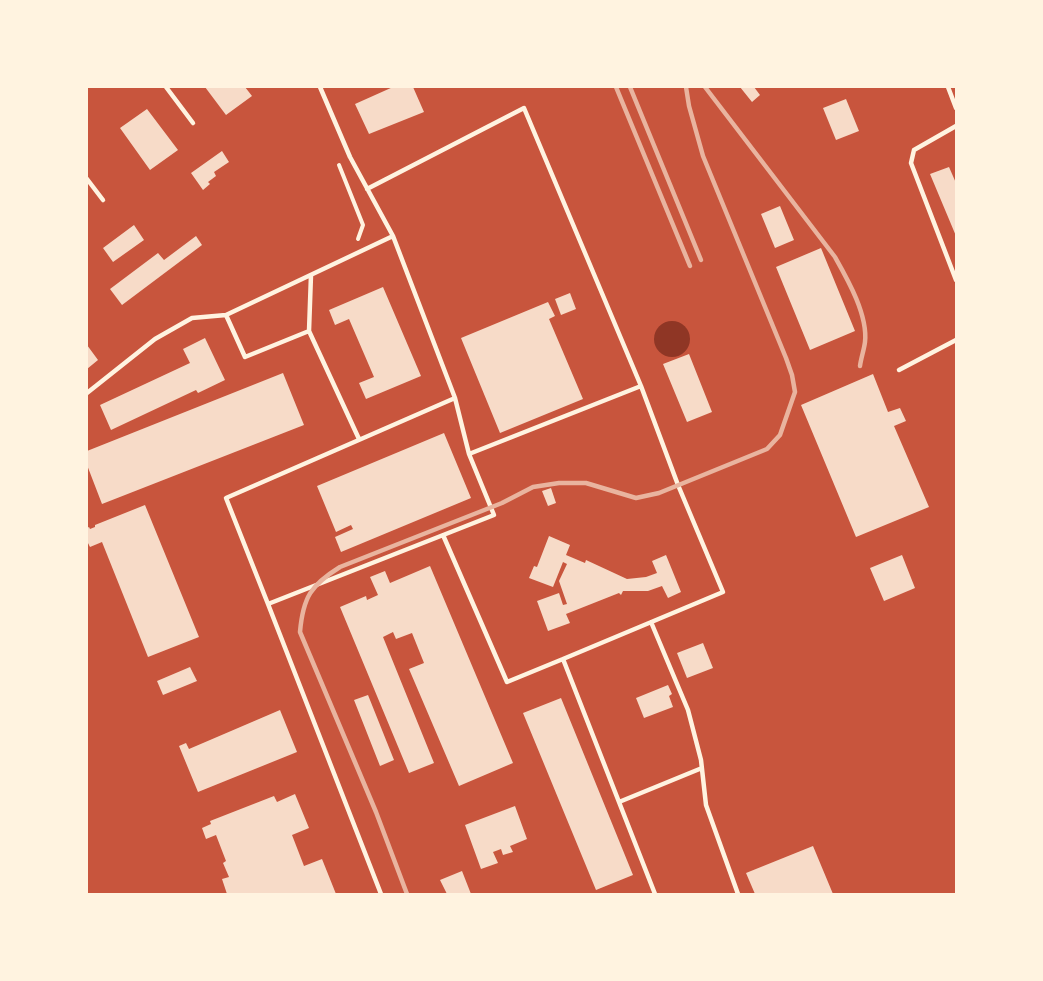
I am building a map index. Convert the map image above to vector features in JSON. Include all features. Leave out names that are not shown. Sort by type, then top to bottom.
[{"type":"lane","points":[[166,87],[193,123]]},
{"type":"lane","points":[[267,604],[494,515],[469,454],[455,398],[393,236],[340,135],[320,87]]},
{"type":"lane","points":[[948,87],[956,108]]},
{"type":"lane","points":[[367,189],[524,108],[641,386],[678,485],[723,592],[507,682],[443,535]]},
{"type":"lane","points":[[956,126],[914,150],[911,163],[956,280]]},
{"type":"lane","points":[[87,179],[103,200]]},
{"type":"lane","points":[[87,393],[154,339],[192,318],[226,315],[393,236]]},
{"type":"lane","points":[[311,275],[309,331],[358,439]]},
{"type":"lane","points":[[226,315],[245,357],[309,331]]},
{"type":"lane","points":[[899,370],[956,340]]},
{"type":"lane","points":[[469,454],[641,386]]},
{"type":"lane","points":[[381,894],[226,498],[455,398]]},
{"type":"lane","points":[[651,622],[688,710],[702,768],[706,806],[738,894]]},
{"type":"lane","points":[[563,659],[655,894]]},
{"type":"lane","points":[[619,802],[702,768]]},
{"type":"path","points":[[339,164],[363,225],[359,239],[354,242]]},
{"type":"shaded area","points":[[672,321],[685,326],[690,339],[685,352],[672,357],[659,352],[654,339],[659,326]]},
{"type":"building","points":[[205,87],[245,87],[252,96],[226,115]]},
{"type":"building","points":[[393,87],[413,87],[424,112],[369,134],[355,104]]},
{"type":"building","points":[[740,87],[754,87],[760,95],[752,102]]},
{"type":"building","points":[[846,99],[859,131],[836,140],[823,108]]},
{"type":"building","points":[[147,109],[178,150],[150,170],[120,128]]},
{"type":"building","points":[[222,151],[229,162],[214,172],[216,176],[203,190],[191,173]]},
{"type":"building","points":[[949,167],[956,183],[956,236],[930,174]]},
{"type":"building","points":[[780,206],[794,240],[775,248],[761,214]]},
{"type":"building","points":[[134,225],[144,240],[113,262],[103,248]]},
{"type":"building","points":[[196,236],[202,245],[122,305],[110,289],[158,253],[164,260]]},
{"type":"building","points":[[821,248],[855,331],[810,350],[776,267]]},
{"type":"building","points":[[383,287],[421,376],[366,399],[359,383],[374,377],[349,319],[335,325],[329,310]]},
{"type":"building","points":[[570,293],[576,309],[561,315],[555,299]]},
{"type":"building","points":[[548,302],[555,316],[549,319],[583,399],[500,433],[461,338]]},
{"type":"building","points":[[205,338],[225,380],[198,393],[196,390],[111,430],[100,405],[190,363],[183,349]]},
{"type":"building","points":[[87,345],[98,360],[87,369]]},
{"type":"building","points":[[689,354],[712,412],[687,422],[663,364]]},
{"type":"building","points":[[283,373],[304,425],[102,504],[87,465],[87,451]]},
{"type":"building","points":[[873,374],[888,412],[900,408],[906,421],[894,426],[929,507],[856,537],[801,405]]},
{"type":"building","points":[[444,433],[471,498],[341,552],[335,537],[353,529],[351,525],[336,532],[317,486]]},
{"type":"building","points":[[551,488],[556,503],[548,506],[542,491]]},
{"type":"building","points":[[145,505],[199,637],[148,657],[102,542],[90,547],[87,541],[87,528],[90,529]]},
{"type":"building","points":[[549,536],[570,545],[566,555],[585,563],[586,560],[627,579],[657,573],[652,561],[666,555],[681,592],[668,598],[662,586],[648,591],[623,591],[621,595],[619,593],[566,614],[570,623],[548,631],[537,601],[559,593],[563,605],[567,604],[559,581],[567,564],[563,562],[553,587],[529,578],[534,566],[537,567]]},
{"type":"building","points":[[902,555],[915,588],[884,601],[870,568]]},
{"type":"building","points":[[430,566],[513,763],[459,786],[409,669],[424,663],[412,633],[396,639],[393,632],[383,637],[434,763],[409,773],[340,607],[366,596],[367,600],[378,595],[370,577],[385,571],[390,583]]},
{"type":"building","points":[[703,643],[713,668],[687,678],[677,653]]},
{"type":"building","points":[[190,667],[197,681],[163,695],[157,681]]},
{"type":"building","points":[[668,685],[672,694],[669,696],[673,707],[644,718],[636,698]]},
{"type":"building","points":[[368,695],[394,760],[380,766],[354,700]]},
{"type":"building","points":[[561,698],[633,875],[596,890],[523,713]]},
{"type":"building","points":[[280,710],[297,752],[198,792],[179,746],[186,743],[189,749]]},
{"type":"building","points":[[295,794],[309,828],[292,835],[304,866],[322,859],[336,894],[227,894],[222,879],[229,877],[223,863],[226,861],[216,835],[206,839],[202,828],[211,824],[210,821],[274,796],[277,802]]},
{"type":"building","points":[[515,806],[527,839],[510,846],[513,852],[503,855],[501,849],[493,852],[498,863],[481,869],[465,825]]},
{"type":"building","points":[[813,846],[833,894],[755,894],[746,873]]},
{"type":"building","points":[[462,871],[471,894],[447,894],[440,880]]},
{"type":"railway","points":[[616,87],[690,266]]},
{"type":"railway","points":[[630,87],[701,260]]},
{"type":"railway","points":[[407,894],[376,812],[300,632],[303,610],[315,586],[340,567],[502,503],[533,487],[559,483],[586,483],[636,498],[659,493],[767,449],[780,435],[795,392],[786,358],[703,156],[686,87]]},
{"type":"railway","points":[[705,87],[835,257],[856,298],[863,321],[865,342],[860,366]]}]
